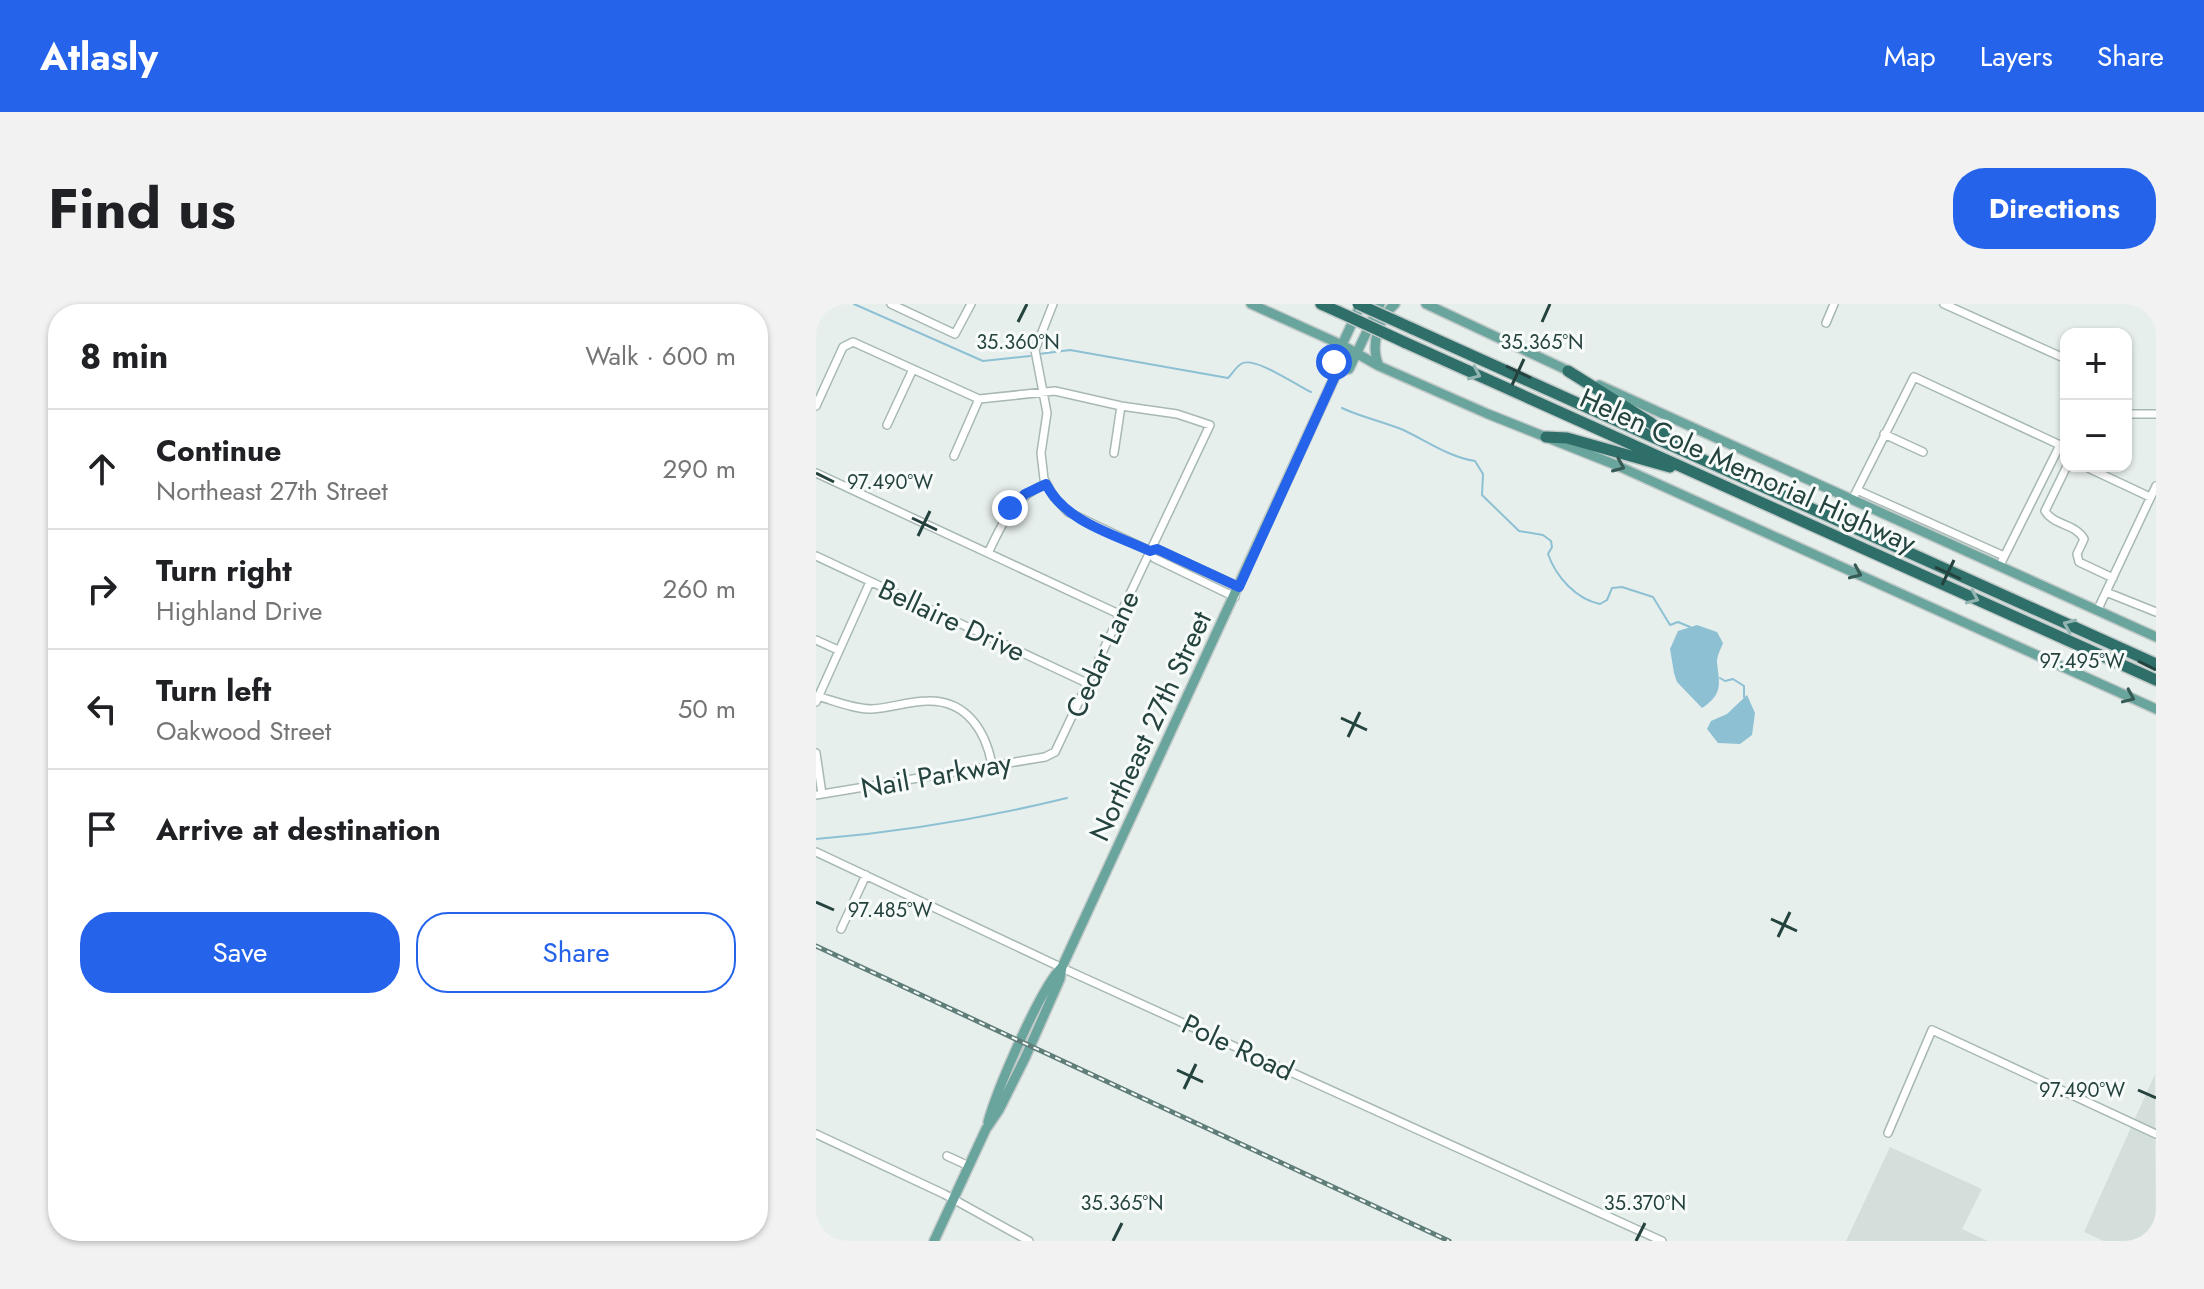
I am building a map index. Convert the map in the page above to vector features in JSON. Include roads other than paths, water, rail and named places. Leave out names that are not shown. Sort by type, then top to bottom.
[{"type":"highway","name":"Helen Cole Memorial Highway","points":[[1321,304],[2156,680]]},
{"type":"highway","name":"Helen Cole Memorial Highway","points":[[1360,304],[2156,664]]},
{"type":"highway","points":[[1568,371],[1651,423],[1687,453]]},
{"type":"highway","points":[[1546,437],[1567,438],[1698,474]]},
{"type":"main road","points":[[1251,304],[1342,345],[1379,366],[1616,465],[2156,709]]},
{"type":"main road","name":"Northeast 27th Street","points":[[934,1241],[986,1129],[1020,1044],[1054,975],[1062,967],[1237,592],[1337,371],[1334,362],[1360,304]]},
{"type":"main road","points":[[1356,355],[1380,304]]},
{"type":"main road","points":[[1379,366],[1374,355],[1374,344],[1389,309],[1395,304]]},
{"type":"main road","points":[[1426,304],[2156,637]]},
{"type":"main road","name":"Northeast 27th Street","points":[[1337,371],[1349,369],[1356,355]]},
{"type":"street","points":[[891,304],[955,334],[971,304]]},
{"type":"street","points":[[1053,304],[1035,347],[1047,413],[1040,459],[1046,484],[1060,504],[1074,516],[1150,551],[1157,549],[1237,592]]},
{"type":"street","points":[[1826,323],[1834,304]]},
{"type":"street","points":[[1944,304],[2060,356]]},
{"type":"street","points":[[816,406],[843,347],[856,342],[979,399],[997,399],[1041,390],[1121,406],[1114,453]]},
{"type":"street","points":[[887,425],[913,369]]},
{"type":"street","points":[[1852,500],[1914,377],[2060,445],[2004,556],[2003,569]]},
{"type":"street","points":[[954,456],[979,399]]},
{"type":"street","name":"Cedar Lane","points":[[1055,752],[1210,425],[1177,414],[1121,406]]},
{"type":"street","points":[[2132,414],[2156,414]]},
{"type":"street","points":[[1884,434],[1923,452]]},
{"type":"street","points":[[2064,472],[2045,511],[2048,517],[2080,532],[2084,539],[2077,554],[2079,562],[2113,578]]},
{"type":"street","points":[[2097,611],[2154,492],[2100,472]]},
{"type":"street","points":[[816,473],[1121,615]]},
{"type":"street","points":[[988,553],[1010,508],[1025,494],[1046,484]]},
{"type":"street","points":[[1857,490],[2004,556]]},
{"type":"street","name":"Bellaire Drive","points":[[816,556],[1089,684]]},
{"type":"street","points":[[870,582],[817,699],[864,708],[926,701],[953,706],[971,718],[981,730],[992,765]]},
{"type":"street","points":[[2106,592],[2156,612]]},
{"type":"street","points":[[816,640],[838,650]]},
{"type":"street","name":"Nail Parkway","points":[[819,794],[1045,757],[1055,752]]},
{"type":"street","points":[[816,753],[819,794]]},
{"type":"street","name":"Pole Road","points":[[816,852],[1662,1241]]},
{"type":"street","points":[[841,929],[866,875]]},
{"type":"street","points":[[1888,1133],[1932,1030],[2156,1134]]},
{"type":"street","points":[[816,1134],[953,1200],[1029,1241]]},
{"type":"street","points":[[947,1156],[969,1166]]},
{"type":"water","points":[[1697,625],[1717,632],[1723,643],[1717,659],[1717,693],[1702,708],[1677,682],[1670,649],[1678,631]]},
{"type":"water","points":[[1747,695],[1755,713],[1752,735],[1740,744],[1718,743],[1707,729],[1711,721],[1727,714]]},
{"type":"waterway","points":[[854,304],[983,361],[1030,356]]},
{"type":"waterway","points":[[1039,354],[1070,350],[1228,378],[1239,365],[1247,362],[1265,367],[1311,392]]},
{"type":"waterway","points":[[1342,408],[1475,461],[1483,474],[1482,495],[1519,531],[1543,535],[1551,541],[1548,554],[1556,571],[1575,592],[1600,604],[1607,600],[1612,588],[1622,587],[1653,597],[1670,625],[1678,622],[1690,627]]},
{"type":"waterway","points":[[1720,678],[1725,681],[1733,679],[1744,686],[1744,697]]},
{"type":"waterway","points":[[816,839],[943,823],[1067,798]]},
{"type":"railway","points":[[816,946],[1449,1241]]}]
